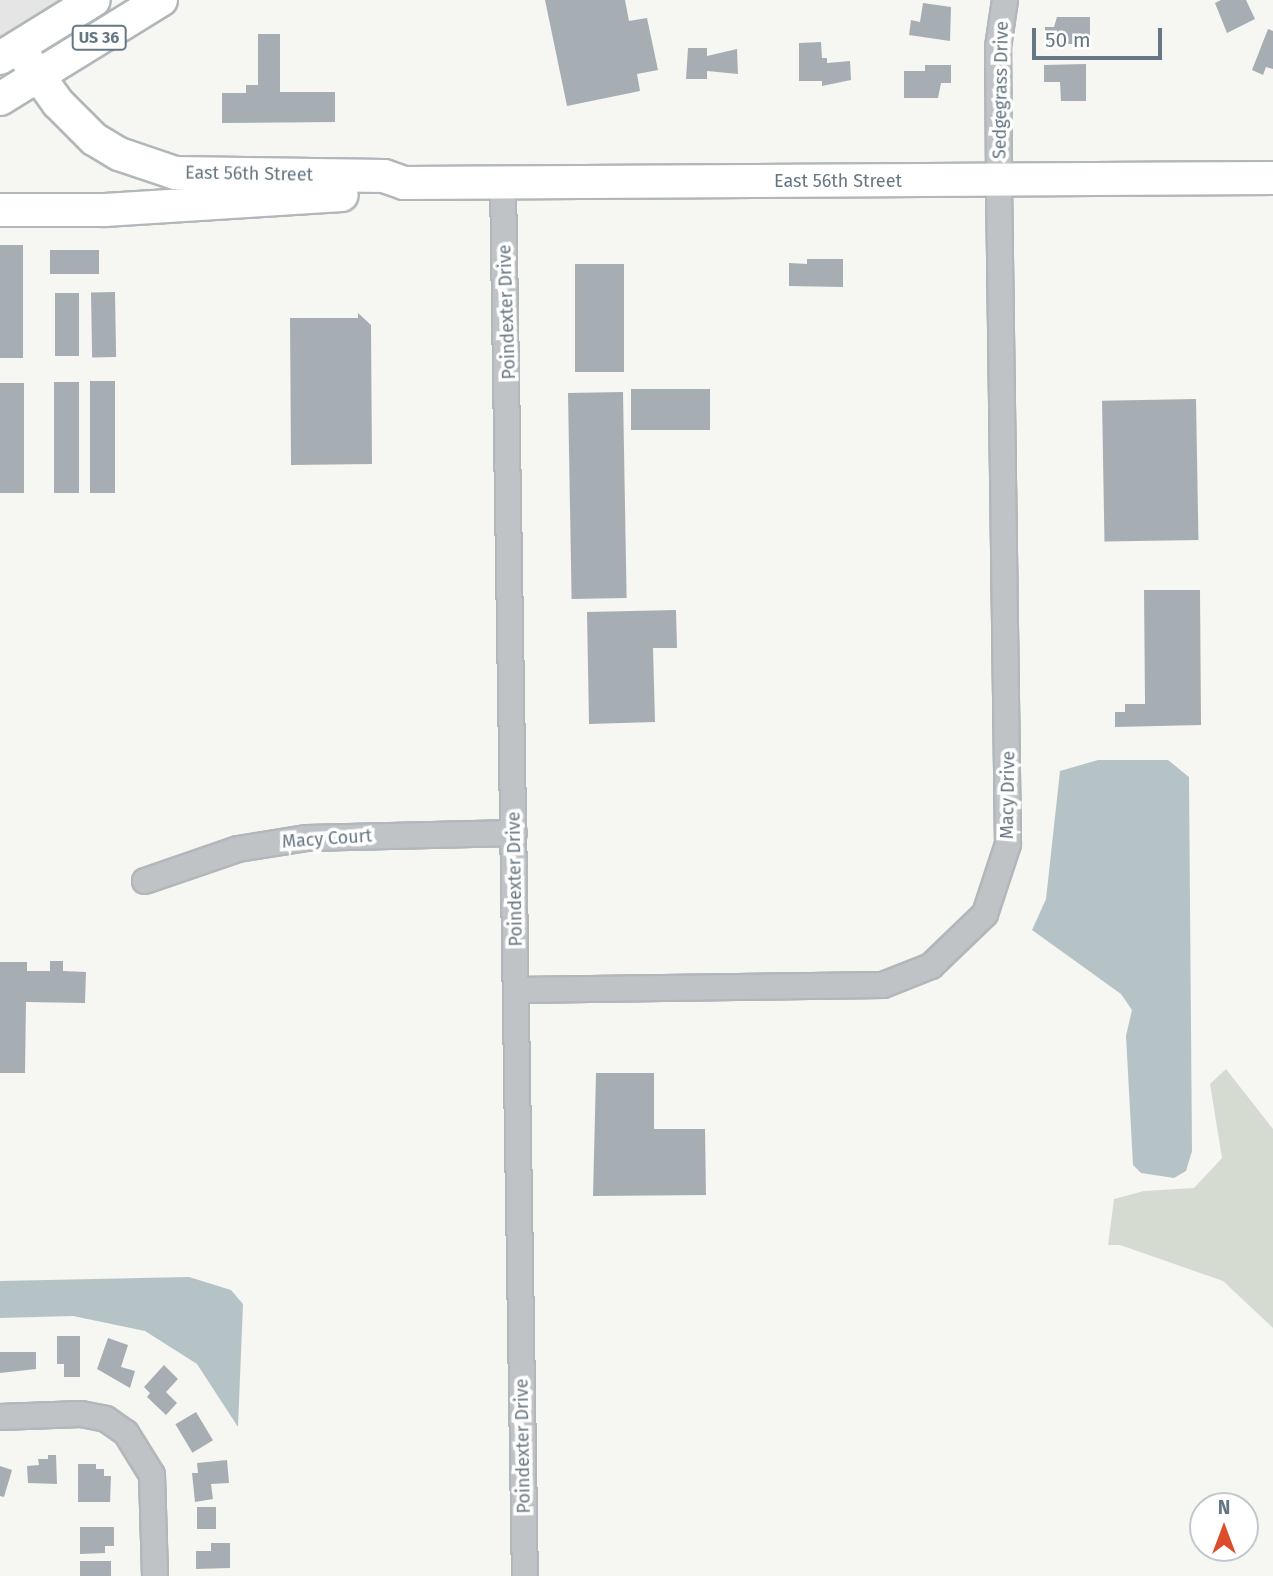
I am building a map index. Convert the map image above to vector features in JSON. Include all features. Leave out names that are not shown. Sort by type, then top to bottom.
[{"type":"main road","name":"US 36","points":[[9,52],[94,0]]},
{"type":"main road","name":"US 36","points":[[0,99],[161,0]]},
{"type":"main road","name":"East 56th Street","points":[[9,52],[37,76],[94,139],[119,154],[176,173],[384,176],[404,183],[1273,178]]},
{"type":"main road","name":"East 56th Street","points":[[0,210],[254,202],[386,192],[404,183]]},
{"type":"street","name":"Sedgegrass Drive","points":[[999,179],[998,47],[1005,0]]},
{"type":"street","name":"Macy Drive","points":[[517,990],[883,985],[931,966],[985,914],[1009,844],[999,179]]},
{"type":"street","name":"Poindexter Drive","points":[[503,183],[526,1576]]},
{"type":"street","name":"Macy Court","points":[[145,881],[238,849],[307,838],[514,833]]},
{"type":"street","points":[[8,1416],[98,1417],[120,1427],[138,1445],[153,1484],[155,1576]]},
{"type":"shaded area","points":[[0,0],[74,0],[0,46]]},
{"type":"shaded area","points":[[1098,760],[1168,760],[1189,777],[1192,1151],[1186,1171],[1174,1178],[1141,1173],[1133,1165],[1126,1036],[1132,1010],[1121,994],[1032,930],[1046,899],[1060,771]]},
{"type":"shaded area","points":[[1226,1069],[1273,1129],[1273,1328],[1223,1281],[1120,1245],[1108,1245],[1114,1199],[1144,1191],[1194,1188],[1222,1158],[1210,1084]]},
{"type":"shaded area","points":[[189,1277],[231,1290],[243,1304],[238,1427],[197,1364],[145,1331],[73,1316],[0,1318],[0,1281]]},
{"type":"building","points":[[545,0],[625,0],[629,21],[647,18],[658,70],[637,74],[640,91],[567,106]]},
{"type":"building","points":[[1221,0],[1246,0],[1255,19],[1227,33],[1215,3]]},
{"type":"building","points":[[923,3],[951,7],[950,41],[909,35],[911,20],[920,22]]},
{"type":"building","points":[[1057,17],[1090,17],[1090,44],[1045,44],[1045,27],[1054,27]]},
{"type":"building","points":[[1268,29],[1273,31],[1273,69],[1266,67],[1263,75],[1252,70]]},
{"type":"building","points":[[258,34],[280,34],[280,92],[335,92],[335,122],[222,123],[222,93],[246,93],[246,85],[258,85]]},
{"type":"building","points":[[821,42],[822,58],[827,58],[827,63],[850,61],[851,80],[822,86],[822,81],[799,81],[799,43]]},
{"type":"building","points":[[688,48],[707,48],[707,56],[737,49],[738,74],[707,71],[707,79],[686,79]]},
{"type":"building","points":[[1086,64],[1086,101],[1061,101],[1060,82],[1044,82],[1044,65]]},
{"type":"building","points":[[925,65],[951,65],[951,83],[941,83],[938,98],[904,98],[904,71],[925,71]]},
{"type":"building","points":[[0,245],[23,245],[23,358],[0,358]]},
{"type":"building","points":[[50,250],[99,250],[99,274],[50,274]]},
{"type":"building","points":[[807,259],[843,259],[843,287],[789,286],[789,263],[807,264]]},
{"type":"building","points":[[575,264],[624,264],[624,372],[575,372]]},
{"type":"building","points":[[91,292],[115,292],[116,357],[92,357]]},
{"type":"building","points":[[55,293],[79,293],[79,356],[55,356]]},
{"type":"building","points":[[358,313],[371,325],[372,464],[291,465],[290,318],[358,318]]},
{"type":"building","points":[[90,381],[115,381],[115,493],[90,493]]},
{"type":"building","points":[[54,382],[79,382],[79,493],[54,493]]},
{"type":"building","points":[[0,383],[24,383],[24,493],[0,493]]},
{"type":"building","points":[[631,389],[710,389],[710,430],[631,430]]},
{"type":"building","points":[[623,392],[627,598],[572,599],[568,393]]},
{"type":"building","points":[[1196,399],[1198,540],[1104,542],[1102,401]]},
{"type":"building","points":[[1144,590],[1200,590],[1201,725],[1115,727],[1115,712],[1125,712],[1125,704],[1145,704]]},
{"type":"building","points":[[676,610],[677,648],[653,648],[655,722],[589,724],[587,612]]},
{"type":"building","points":[[50,961],[63,961],[63,971],[86,972],[85,1003],[26,1002],[25,1073],[0,1073],[0,962],[27,962],[27,971],[50,971]]},
{"type":"building","points":[[596,1073],[654,1073],[654,1129],[705,1129],[706,1195],[593,1196]]},
{"type":"building","points":[[57,1336],[80,1336],[80,1377],[64,1377],[64,1364],[57,1364]]},
{"type":"building","points":[[108,1338],[128,1345],[121,1367],[135,1371],[130,1388],[97,1369]]},
{"type":"building","points":[[0,1352],[36,1352],[36,1369],[0,1373]]},
{"type":"building","points":[[164,1365],[178,1379],[166,1392],[177,1403],[166,1415],[147,1397],[150,1393],[144,1387]]},
{"type":"building","points":[[196,1412],[213,1440],[192,1453],[175,1424]]},
{"type":"building","points":[[48,1455],[56,1455],[57,1484],[28,1483],[27,1466],[39,1465],[38,1459],[48,1459]]},
{"type":"building","points":[[227,1460],[229,1483],[211,1484],[213,1499],[195,1502],[192,1473],[198,1473],[197,1463]]},
{"type":"building","points":[[78,1464],[96,1464],[96,1469],[104,1469],[104,1476],[111,1476],[110,1502],[78,1502]]},
{"type":"building","points":[[0,1466],[12,1470],[4,1497],[0,1496]]},
{"type":"building","points":[[197,1507],[216,1507],[216,1529],[197,1529]]},
{"type":"building","points":[[80,1527],[114,1527],[114,1546],[105,1546],[105,1553],[80,1554]]},
{"type":"building","points":[[211,1543],[230,1543],[230,1568],[196,1569],[196,1551],[211,1551]]},
{"type":"building","points":[[80,1561],[111,1561],[111,1576],[80,1576]]}]
